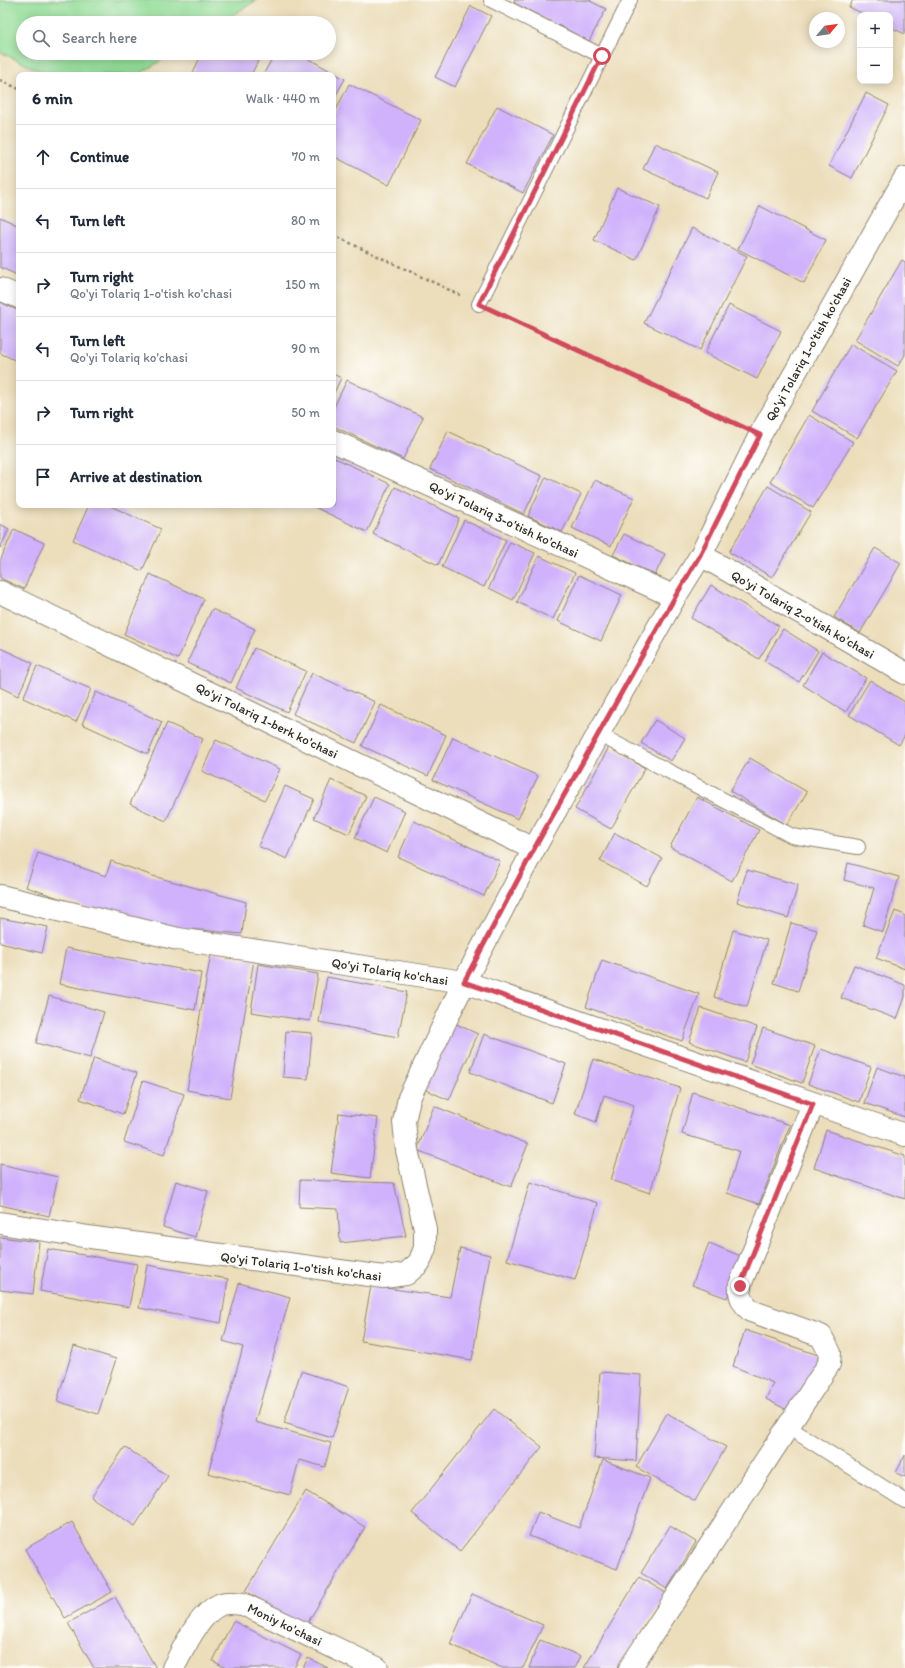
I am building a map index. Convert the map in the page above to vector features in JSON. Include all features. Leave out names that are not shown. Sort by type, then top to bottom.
[{"type":"street","name":"Qo'yi Tolariq 1-o'tish ko'chasi","points":[[0,1222],[89,1237],[384,1277],[406,1274],[419,1263],[425,1248],[425,1230],[407,1150],[404,1122],[409,1098],[464,982],[534,849],[700,555],[760,435],[905,178]]},
{"type":"street","points":[[0,289],[16,296]]},
{"type":"street","name":"Qo'yi Tolariq 3-o'tish ko'chasi","points":[[336,442],[675,597]]},
{"type":"street","name":"Qo'yi Tolariq 2-o'tish ko'chasi","points":[[700,555],[905,673]]},
{"type":"street","name":"Qo'yi Tolariq 1-berk ko'chasi","points":[[0,592],[534,849]]},
{"type":"street","name":"Qo'yi Tolariq ko'chasi","points":[[0,896],[178,939],[464,982],[813,1104],[905,1134]]},
{"type":"street","points":[[630,1668],[829,1364],[830,1353],[821,1336],[751,1311],[744,1305],[740,1296],[740,1286],[813,1104]]},
{"type":"street","name":"Moniy ko'chasi","points":[[172,1668],[202,1618],[211,1610],[222,1604],[232,1602],[243,1604],[377,1668]]},
{"type":"lane","points":[[491,0],[602,56]]},
{"type":"lane","points":[[479,304],[630,0]]},
{"type":"lane","points":[[598,734],[792,836],[858,847]]},
{"type":"lane","points":[[788,1427],[905,1501]]},
{"type":"path","points":[[0,80],[16,88]]},
{"type":"path","points":[[336,236],[760,435]]},
{"type":"green space","points":[[0,0],[257,0],[231,16],[16,16],[16,60],[0,52]]},
{"type":"green space","points":[[17,60],[162,60],[143,72],[42,72]]},
{"type":"building","points":[[515,0],[591,0],[590,1],[606,9],[589,41],[514,3]]},
{"type":"building","points":[[853,0],[905,0],[905,34],[893,28],[893,12],[860,12],[849,7]]},
{"type":"building","points":[[471,6],[491,16],[455,87],[435,77]]},
{"type":"building","points":[[199,60],[258,61],[252,72],[193,72]]},
{"type":"building","points":[[271,60],[311,60],[332,72],[265,72]]},
{"type":"building","points":[[336,74],[345,79],[336,95]]},
{"type":"building","points":[[349,84],[421,120],[389,185],[336,158],[336,110]]},
{"type":"building","points":[[866,93],[889,105],[852,178],[829,166]]},
{"type":"building","points":[[497,106],[553,135],[523,193],[467,164]]},
{"type":"building","points":[[655,143],[718,172],[706,198],[643,169]]},
{"type":"building","points":[[617,188],[660,207],[636,260],[594,240]]},
{"type":"building","points":[[760,206],[826,240],[804,283],[738,249]]},
{"type":"building","points":[[0,217],[16,225],[16,275],[0,267]]},
{"type":"building","points":[[692,228],[747,256],[700,350],[644,323]]},
{"type":"building","points":[[902,260],[905,262],[905,355],[898,366],[855,340]]},
{"type":"building","points":[[0,302],[16,310],[16,361],[0,353]]},
{"type":"building","points":[[729,305],[781,331],[757,379],[705,353]]},
{"type":"building","points":[[851,344],[897,371],[857,438],[812,411]]},
{"type":"building","points":[[336,376],[341,378],[336,389]]},
{"type":"building","points":[[347,380],[423,417],[403,459],[336,427],[336,403]]},
{"type":"building","points":[[809,415],[853,442],[813,508],[770,482]]},
{"type":"building","points":[[448,431],[542,476],[524,514],[430,469]]},
{"type":"building","points":[[336,458],[390,484],[367,532],[316,508],[336,508]]},
{"type":"building","points":[[546,477],[581,494],[562,532],[528,516]]},
{"type":"building","points":[[595,480],[634,498],[611,546],[572,528]]},
{"type":"building","points":[[768,486],[811,512],[772,577],[729,552]]},
{"type":"building","points":[[395,487],[459,518],[438,565],[373,534]]},
{"type":"building","points":[[88,508],[115,508],[161,529],[142,571],[73,540]]},
{"type":"building","points":[[464,520],[506,540],[484,587],[442,567]]},
{"type":"building","points":[[0,524],[9,529],[0,548]]},
{"type":"building","points":[[14,529],[44,543],[24,589],[0,578],[0,561]]},
{"type":"building","points":[[624,534],[665,554],[655,575],[613,555]]},
{"type":"building","points":[[510,542],[535,553],[513,600],[489,588]]},
{"type":"building","points":[[875,548],[901,563],[860,633],[834,617]]},
{"type":"building","points":[[539,556],[575,573],[553,619],[517,602]]},
{"type":"building","points":[[150,574],[204,599],[178,659],[124,634]]},
{"type":"building","points":[[579,575],[622,595],[601,641],[558,621]]},
{"type":"building","points":[[711,585],[779,626],[759,659],[691,618]]},
{"type":"building","points":[[212,609],[255,629],[231,683],[187,663]]},
{"type":"building","points":[[783,629],[818,651],[799,682],[764,661]]},
{"type":"building","points":[[0,648],[33,663],[18,696],[0,687]]},
{"type":"building","points":[[254,648],[306,671],[287,712],[236,688]]},
{"type":"building","points":[[822,652],[866,678],[846,712],[803,685]]},
{"type":"building","points":[[37,666],[91,689],[76,722],[23,698]]},
{"type":"building","points":[[312,673],[375,702],[356,743],[293,714]]},
{"type":"building","points":[[870,680],[905,702],[905,735],[899,745],[849,715]]},
{"type":"building","points":[[96,692],[162,722],[148,754],[82,724]]},
{"type":"building","points":[[381,705],[446,735],[428,776],[362,746]]},
{"type":"building","points":[[655,720],[685,738],[671,761],[641,743]]},
{"type":"building","points":[[167,723],[203,739],[166,821],[130,804]]},
{"type":"building","points":[[453,737],[538,776],[518,819],[433,780]]},
{"type":"building","points":[[216,740],[280,769],[265,800],[202,771]]},
{"type":"building","points":[[609,747],[645,768],[611,829],[575,809]]},
{"type":"building","points":[[750,758],[807,792],[787,825],[730,791]]},
{"type":"building","points":[[331,780],[366,796],[349,834],[314,818]]},
{"type":"building","points":[[285,786],[314,799],[287,859],[258,846]]},
{"type":"building","points":[[374,797],[405,811],[387,853],[355,838]]},
{"type":"building","points":[[697,797],[759,830],[732,881],[670,847]]},
{"type":"building","points":[[414,821],[500,861],[484,896],[398,857]]},
{"type":"building","points":[[615,833],[662,858],[647,886],[600,861]]},
{"type":"building","points":[[38,853],[106,876],[111,861],[153,876],[246,902],[242,934],[137,924],[26,887]]},
{"type":"building","points":[[848,863],[899,877],[883,932],[863,925],[874,888],[844,880]]},
{"type":"building","points":[[747,870],[798,885],[788,918],[737,902]]},
{"type":"building","points":[[895,911],[905,915],[905,969],[876,958]]},
{"type":"building","points":[[0,918],[48,927],[42,953],[0,943]]},
{"type":"building","points":[[791,923],[817,930],[798,991],[774,983]]},
{"type":"building","points":[[733,930],[767,940],[747,1007],[714,997]]},
{"type":"building","points":[[66,948],[201,973],[195,1010],[59,984]]},
{"type":"building","points":[[211,953],[254,960],[230,1098],[187,1090]]},
{"type":"building","points":[[602,960],[699,994],[682,1041],[586,1007]]},
{"type":"building","points":[[258,964],[318,974],[310,1021],[251,1012]]},
{"type":"building","points":[[854,965],[905,985],[905,997],[897,1019],[841,998]]},
{"type":"building","points":[[327,977],[407,992],[398,1037],[319,1022]]},
{"type":"building","points":[[49,996],[104,1012],[90,1058],[36,1043]]},
{"type":"building","points":[[701,1008],[757,1027],[745,1062],[689,1042]]},
{"type":"building","points":[[454,1023],[478,1034],[449,1100],[424,1089]]},
{"type":"building","points":[[763,1028],[815,1046],[802,1083],[750,1064]]},
{"type":"building","points":[[286,1031],[312,1033],[308,1079],[283,1077]]},
{"type":"building","points":[[484,1034],[566,1064],[552,1103],[470,1072]]},
{"type":"building","points":[[821,1049],[871,1067],[859,1102],[808,1084]]},
{"type":"building","points":[[94,1058],[137,1073],[123,1114],[80,1099]]},
{"type":"building","points":[[593,1059],[680,1088],[650,1193],[611,1180],[634,1105],[604,1095],[596,1122],[575,1114]]},
{"type":"building","points":[[877,1067],[905,1077],[905,1117],[864,1103]]},
{"type":"building","points":[[143,1081],[184,1094],[164,1155],[124,1142]]},
{"type":"building","points":[[693,1092],[790,1125],[759,1204],[727,1193],[739,1151],[682,1134]]},
{"type":"building","points":[[434,1106],[528,1144],[511,1187],[417,1150]]},
{"type":"building","points":[[339,1113],[378,1118],[370,1178],[331,1173]]},
{"type":"building","points":[[826,1130],[905,1156],[905,1199],[814,1168]]},
{"type":"building","points":[[0,1164],[58,1177],[49,1216],[0,1205]]},
{"type":"building","points":[[300,1180],[394,1183],[406,1236],[340,1243],[338,1209],[299,1207]]},
{"type":"building","points":[[176,1181],[208,1191],[195,1237],[163,1227]]},
{"type":"building","points":[[530,1182],[598,1203],[575,1280],[507,1260]]},
{"type":"building","points":[[0,1237],[39,1242],[33,1294],[0,1290]]},
{"type":"building","points":[[709,1243],[743,1257],[727,1298],[692,1285]]},
{"type":"building","points":[[460,1248],[490,1255],[472,1360],[361,1341],[371,1286],[450,1297]]},
{"type":"building","points":[[48,1249],[137,1264],[129,1307],[40,1291]]},
{"type":"building","points":[[147,1265],[228,1279],[221,1323],[139,1308]]},
{"type":"building","points":[[239,1283],[290,1297],[255,1422],[331,1443],[325,1467],[299,1460],[290,1495],[208,1473],[243,1347],[223,1341]]},
{"type":"building","points":[[745,1330],[821,1356],[789,1411],[766,1399],[773,1383],[733,1366]]},
{"type":"building","points":[[74,1346],[116,1359],[98,1414],[57,1401]]},
{"type":"building","points":[[301,1371],[349,1387],[332,1438],[284,1423]]},
{"type":"building","points":[[600,1372],[641,1375],[636,1461],[594,1458]]},
{"type":"building","points":[[494,1409],[542,1447],[460,1551],[412,1513]]},
{"type":"building","points":[[667,1413],[726,1447],[695,1501],[636,1467]]},
{"type":"building","points":[[125,1447],[168,1476],[135,1526],[91,1497]]},
{"type":"building","points":[[905,1455],[905,1477],[896,1473]]},
{"type":"building","points":[[603,1460],[650,1478],[617,1569],[529,1536],[538,1512],[579,1528]]},
{"type":"building","points":[[306,1491],[365,1527],[305,1627],[246,1591]]},
{"type":"building","points":[[72,1522],[112,1592],[65,1618],[25,1549]]},
{"type":"building","points":[[670,1526],[696,1542],[667,1589],[641,1573]]},
{"type":"building","points":[[639,1577],[666,1593],[618,1668],[584,1668]]},
{"type":"building","points":[[472,1594],[543,1625],[523,1668],[502,1668],[450,1644]]},
{"type":"building","points":[[115,1597],[156,1668],[94,1668],[68,1623]]},
{"type":"building","points":[[233,1621],[301,1655],[294,1668],[226,1668],[213,1661]]},
{"type":"building","points":[[540,1640],[581,1656],[575,1668],[529,1668]]},
{"type":"building","points":[[308,1658],[328,1668],[303,1668]]},
{"type":"route","points":[[602,56],[479,304],[760,435],[700,555],[534,849],[464,982],[813,1104],[740,1286]]}]
